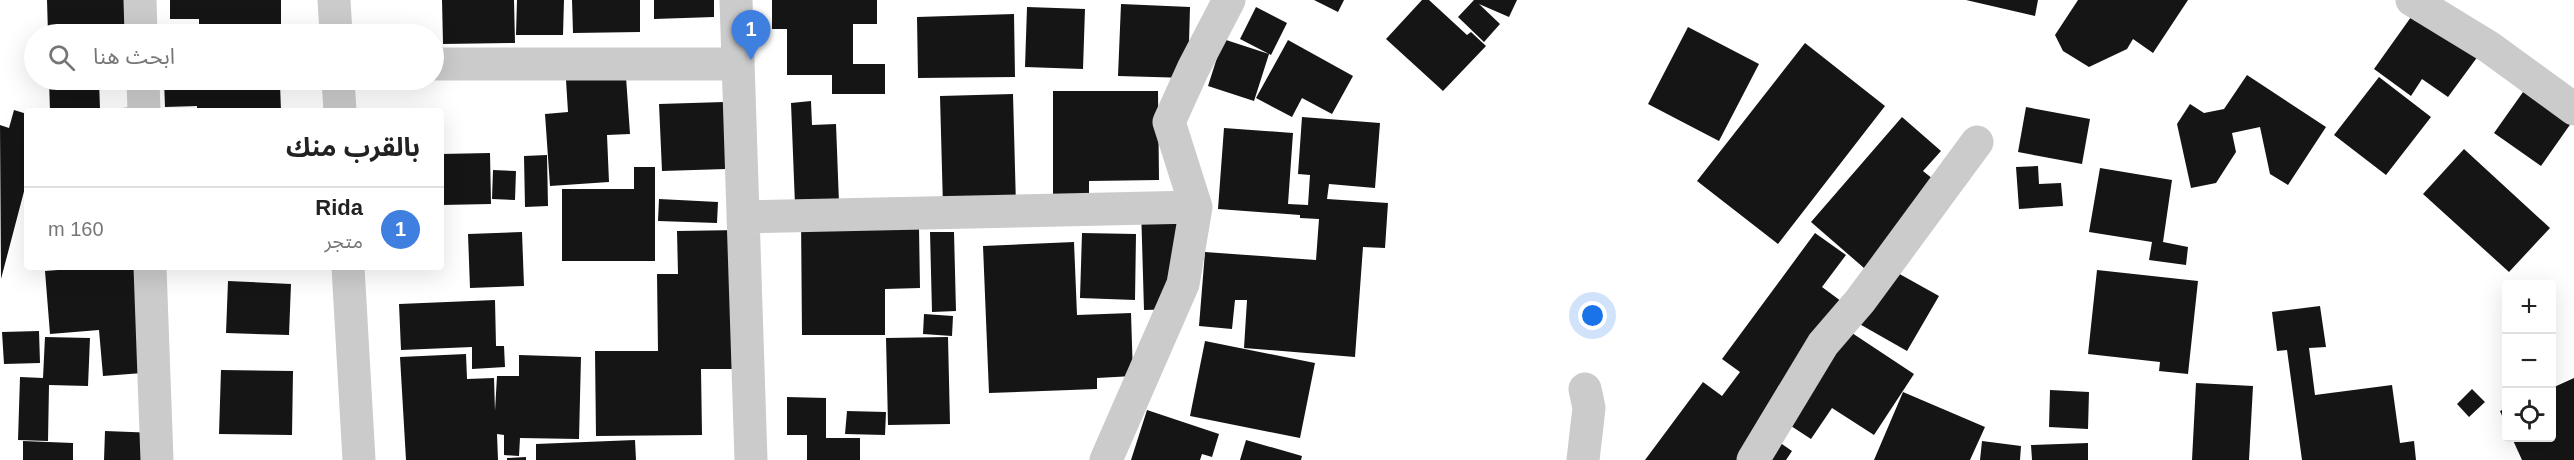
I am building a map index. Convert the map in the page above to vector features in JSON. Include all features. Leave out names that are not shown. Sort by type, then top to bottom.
[{"type":"street","points":[[140,0],[141,24]]},
{"type":"street","points":[[334,0],[335,24]]},
{"type":"street","points":[[736,0],[751,460]]},
{"type":"street","points":[[1106,460],[1184,284],[1196,207],[1169,122],[1192,69],[1229,0]]},
{"type":"street","points":[[2412,0],[2489,47],[2574,108]]},
{"type":"street","points":[[444,64],[738,64]]},
{"type":"street","points":[[143,90],[144,108]]},
{"type":"street","points":[[339,90],[340,108]]},
{"type":"street","points":[[1753,460],[1823,344],[1860,301],[1977,142]]},
{"type":"street","points":[[743,217],[1196,207]]},
{"type":"street","points":[[150,270],[157,460]]},
{"type":"street","points":[[348,270],[359,460]]},
{"type":"street","points":[[1582,460],[1589,408],[1585,389]]},
{"type":"building","points":[[47,0],[142,0],[143,24],[48,24]]},
{"type":"building","points":[[170,0],[281,0],[281,24],[199,24],[199,19],[170,19]]},
{"type":"building","points":[[442,0],[514,0],[515,43],[444,44]]},
{"type":"building","points":[[517,0],[564,0],[563,35],[516,35]]},
{"type":"building","points":[[572,0],[640,0],[640,32],[573,33]]},
{"type":"building","points":[[654,0],[714,0],[714,17],[654,19]]},
{"type":"building","points":[[772,0],[877,0],[877,24],[853,24],[853,64],[885,64],[885,94],[832,94],[832,75],[787,75],[787,29],[772,29]]},
{"type":"building","points":[[1314,0],[1344,0],[1338,12]]},
{"type":"building","points":[[1422,0],[1429,0],[1467,35],[1471,32],[1486,46],[1443,91],[1386,39]]},
{"type":"building","points":[[1474,0],[1517,0],[1509,17],[1479,4],[1500,24],[1484,42],[1458,17]]},
{"type":"building","points":[[1966,0],[2038,0],[2035,16]]},
{"type":"building","points":[[2078,0],[2188,0],[2153,53],[2133,39],[2127,49],[2089,67],[2063,51],[2055,35]]},
{"type":"building","points":[[2421,3],[2484,48],[2448,97],[2422,79],[2411,96],[2374,69]]},
{"type":"building","points":[[1121,4],[1190,7],[1188,78],[1118,76]]},
{"type":"building","points":[[1027,7],[1085,9],[1083,69],[1025,67]]},
{"type":"building","points":[[1256,7],[1287,23],[1271,55],[1240,39]]},
{"type":"building","points":[[1014,14],[1015,77],[918,78],[917,17]]},
{"type":"building","points":[[1688,27],[1759,64],[1719,141],[1648,104]]},
{"type":"building","points":[[1223,39],[1269,54],[1254,101],[1208,86]]},
{"type":"building","points":[[1288,40],[1353,76],[1332,114],[1302,98],[1292,117],[1256,98]]},
{"type":"building","points":[[1805,43],[1885,106],[1778,244],[1697,181]]},
{"type":"building","points":[[2247,75],[2326,127],[2288,185],[2270,174],[2260,127],[2232,133],[2236,152],[2216,183],[2191,188],[2177,124],[2190,104],[2204,113],[2224,109]]},
{"type":"building","points":[[626,77],[630,134],[607,135],[609,182],[550,186],[545,114],[568,112],[566,80]]},
{"type":"building","points":[[2379,77],[2431,117],[2386,175],[2334,135]]},
{"type":"building","points":[[2528,85],[2574,119],[2541,166],[2494,133]]},
{"type":"building","points":[[49,90],[99,90],[100,108],[50,108]]},
{"type":"building","points":[[164,90],[280,90],[281,108],[165,107]]},
{"type":"building","points":[[1053,91],[1158,91],[1159,180],[1089,181],[1089,210],[1053,210]]},
{"type":"building","points":[[1013,94],[1016,206],[943,207],[940,96]]},
{"type":"building","points":[[811,101],[812,125],[836,124],[839,203],[795,205],[791,103]]},
{"type":"building","points":[[724,102],[726,169],[662,171],[659,104]]},
{"type":"building","points":[[2026,107],[2090,119],[2082,164],[2018,152]]},
{"type":"building","points":[[14,110],[24,113],[24,191],[1,279],[0,125],[9,128]]},
{"type":"building","points":[[1302,117],[1380,123],[1375,188],[1329,184],[1327,199],[1388,203],[1385,248],[1363,247],[1355,357],[1244,348],[1247,300],[1235,300],[1232,329],[1199,326],[1205,252],[1316,260],[1319,219],[1300,218],[1300,215],[1218,209],[1224,128],[1293,133],[1288,204],[1308,205],[1310,175],[1298,174]]},
{"type":"building","points":[[1902,117],[1941,151],[1923,171],[1938,183],[1864,268],[1811,222]]},
{"type":"building","points":[[2464,149],[2550,228],[2509,272],[2423,194]]},
{"type":"building","points":[[490,153],[491,204],[444,205],[444,154]]},
{"type":"building","points":[[547,155],[548,206],[525,207],[524,156]]},
{"type":"building","points":[[2038,166],[2039,184],[2061,183],[2063,206],[2019,209],[2016,167]]},
{"type":"building","points":[[634,167],[655,167],[655,261],[562,261],[562,189],[634,189]]},
{"type":"building","points":[[2100,168],[2172,180],[2163,242],[2188,247],[2186,265],[2149,260],[2152,242],[2089,232]]},
{"type":"building","points":[[493,170],[516,171],[515,200],[492,199]]},
{"type":"building","points":[[659,199],[718,202],[717,223],[658,221]]},
{"type":"building","points":[[1177,206],[1180,309],[1144,310],[1141,207]]},
{"type":"building","points":[[801,216],[919,228],[920,288],[885,289],[885,335],[802,335]]},
{"type":"building","points":[[740,230],[742,369],[701,369],[702,435],[596,436],[595,351],[658,351],[657,274],[678,274],[677,231]]},
{"type":"building","points":[[522,232],[524,286],[470,288],[468,234]]},
{"type":"building","points":[[930,232],[954,232],[956,311],[932,312]]},
{"type":"building","points":[[1082,233],[1136,234],[1135,300],[1080,298]]},
{"type":"building","points":[[1815,233],[1846,255],[1822,287],[1853,310],[1743,460],[1645,460],[1703,382],[1722,396],[1740,372],[1722,359]]},
{"type":"building","points":[[1074,242],[1077,315],[1131,313],[1133,376],[1097,378],[1097,389],[989,393],[983,246]]},
{"type":"building","points":[[1887,267],[1939,296],[1907,351],[1856,322]]},
{"type":"building","points":[[145,270],[156,372],[103,376],[99,330],[50,334],[45,271]]},
{"type":"building","points":[[2097,270],[2198,281],[2188,374],[2159,371],[2160,362],[2088,354]]},
{"type":"building","points":[[228,281],[291,284],[289,335],[226,333]]},
{"type":"building","points":[[495,300],[496,346],[504,346],[505,367],[472,369],[472,347],[401,350],[399,304]]},
{"type":"building","points":[[2320,306],[2326,347],[2309,348],[2315,395],[2392,385],[2400,443],[2414,441],[2416,460],[2302,460],[2287,350],[2277,351],[2272,312]]},
{"type":"building","points":[[924,314],[953,316],[952,336],[923,334]]},
{"type":"building","points":[[39,331],[40,363],[4,364],[2,332]]},
{"type":"building","points":[[1849,331],[1914,374],[1874,435],[1832,408],[1811,439],[1788,424]]},
{"type":"building","points":[[45,337],[90,338],[88,386],[49,385],[48,441],[18,440],[20,377],[43,378]]},
{"type":"building","points":[[948,337],[950,424],[888,425],[886,338]]},
{"type":"building","points":[[1205,341],[1315,363],[1300,438],[1190,416]]},
{"type":"building","points":[[466,354],[467,379],[494,378],[495,411],[497,376],[519,376],[519,355],[581,357],[579,439],[520,438],[519,456],[504,455],[504,435],[497,434],[498,460],[406,460],[400,357]]},
{"type":"building","points":[[221,370],[293,371],[292,435],[219,434]]},
{"type":"building","points":[[2574,378],[2574,460],[2522,460],[2514,442],[2556,442],[2556,386]]},
{"type":"building","points":[[2196,383],[2253,386],[2249,460],[2192,460]]},
{"type":"building","points":[[2472,389],[2485,402],[2469,417],[2457,404]]},
{"type":"building","points":[[2050,390],[2089,392],[2088,429],[2049,427]]},
{"type":"building","points":[[1903,392],[1985,427],[1970,460],[1874,460]]},
{"type":"building","points":[[787,397],[826,398],[826,438],[860,438],[860,460],[807,460],[807,435],[787,435]]},
{"type":"building","points":[[1147,410],[1219,434],[1212,457],[1202,454],[1200,460],[1131,460]]},
{"type":"building","points":[[847,411],[886,412],[885,435],[845,434]]},
{"type":"building","points":[[105,431],[157,433],[156,460],[104,460]]},
{"type":"building","points":[[635,440],[636,460],[536,460],[536,444]]},
{"type":"building","points":[[1246,440],[1302,456],[1301,460],[1240,460]]},
{"type":"building","points":[[23,441],[73,443],[73,460],[23,460]]},
{"type":"building","points":[[1982,441],[2021,446],[2020,460],[1980,460]]},
{"type":"building","points":[[1779,442],[1792,451],[1786,460],[1765,460]]},
{"type":"building","points":[[2088,443],[2088,460],[2032,460],[2031,445]]},
{"type":"building","points":[[526,457],[526,460],[507,460],[507,458]]},
{"type":"place","name":"Rida","points":[[751,60]]}]
